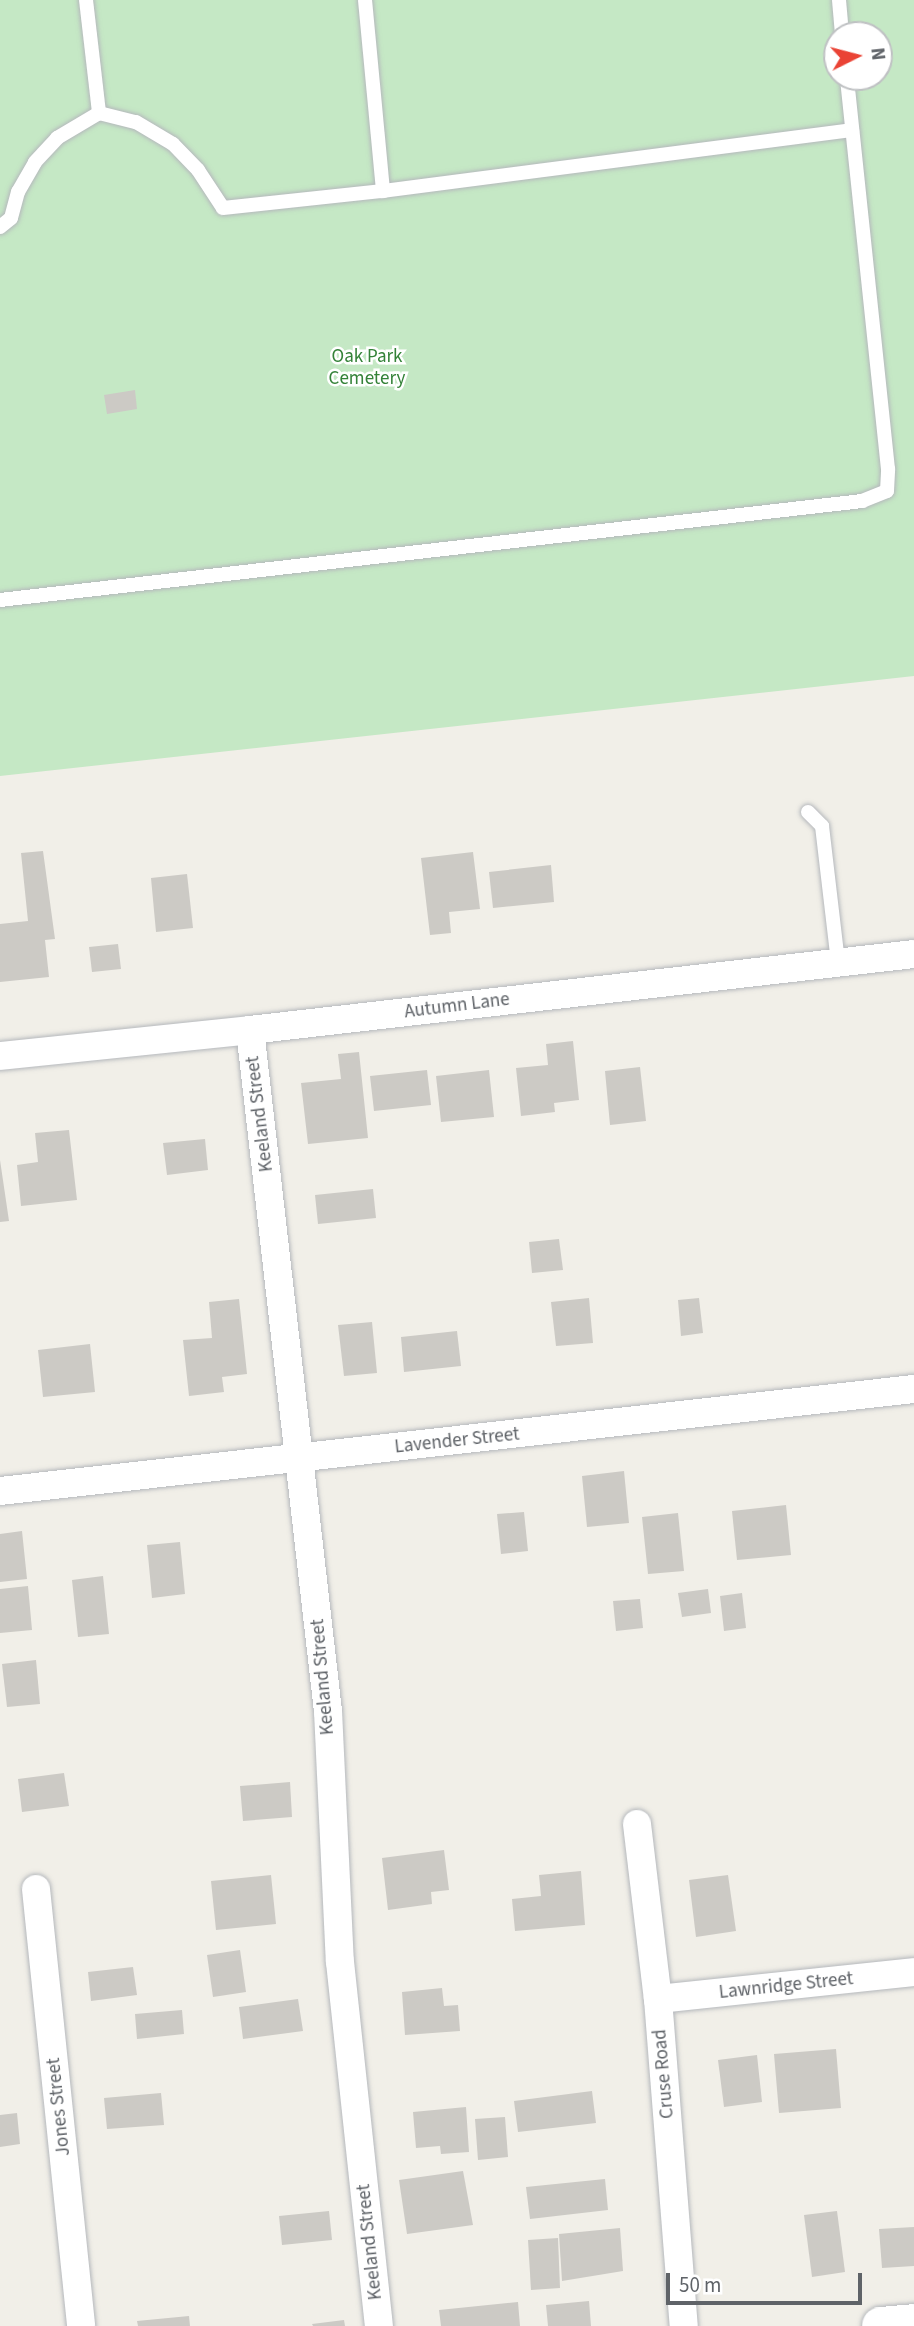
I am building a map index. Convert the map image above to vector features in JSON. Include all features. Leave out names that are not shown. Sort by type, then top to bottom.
[{"type":"main road","points":[[881,2326],[914,2323]]},
{"type":"street","name":"Autumn Lane","points":[[0,1056],[914,954]]},
{"type":"street","name":"Keeland Street","points":[[250,1030],[328,1711],[340,1962],[379,2326]]},
{"type":"street","name":"Lavender Street","points":[[0,1491],[914,1389]]},
{"type":"street","name":"Cruse Road","points":[[637,1824],[658,1999],[684,2326]]},
{"type":"street","name":"Jones Street","points":[[36,1889],[81,2326]]},
{"type":"street","name":"Lawnridge Street","points":[[658,1999],[914,1972]]},
{"type":"lane","points":[[86,0],[99,113]]},
{"type":"lane","points":[[365,0],[383,191]]},
{"type":"lane","points":[[839,0],[841,21]]},
{"type":"lane","points":[[0,600],[862,501],[887,491],[888,469],[848,91]]},
{"type":"lane","points":[[0,226],[11,218],[18,192],[35,162],[57,138],[99,113],[136,122],[173,144],[198,170],[223,208],[383,191],[852,130]]},
{"type":"lane","points":[[807,812],[822,826],[838,962]]},
{"type":"green space","name":"Oak Park Cemetery","points":[[0,0],[914,0],[914,676],[0,776]]},
{"type":"building","points":[[135,390],[137,409],[107,414],[104,395]]},
{"type":"building","points":[[43,851],[55,939],[45,940],[49,977],[0,982],[0,924],[28,921],[21,853]]},
{"type":"building","points":[[473,852],[480,909],[449,912],[451,933],[430,935],[421,858]]},
{"type":"building","points":[[551,865],[554,902],[493,908],[489,872]]},
{"type":"building","points":[[187,874],[193,928],[156,932],[151,878]]},
{"type":"building","points":[[118,944],[121,969],[92,972],[89,947]]},
{"type":"building","points":[[573,1041],[579,1100],[554,1103],[555,1112],[521,1116],[516,1068],[548,1065],[546,1044]]},
{"type":"building","points":[[359,1052],[368,1138],[308,1144],[301,1083],[341,1079],[338,1054]]},
{"type":"building","points":[[640,1067],[646,1121],[610,1125],[605,1071]]},
{"type":"building","points":[[427,1070],[431,1105],[374,1111],[370,1076]]},
{"type":"building","points":[[489,1070],[494,1117],[441,1122],[436,1076]]},
{"type":"building","points":[[69,1130],[77,1200],[21,1206],[17,1165],[38,1162],[35,1133]]},
{"type":"building","points":[[205,1139],[208,1170],[167,1175],[163,1143]]},
{"type":"building","points":[[0,1160],[9,1221],[0,1222]]},
{"type":"building","points":[[373,1189],[376,1218],[318,1224],[315,1195]]},
{"type":"building","points":[[559,1239],[563,1270],[532,1273],[529,1242]]},
{"type":"building","points":[[589,1298],[593,1343],[556,1346],[551,1302]]},
{"type":"building","points":[[699,1298],[703,1333],[681,1336],[678,1300]]},
{"type":"building","points":[[239,1299],[247,1374],[222,1377],[224,1392],[189,1396],[183,1340],[212,1338],[209,1302]]},
{"type":"building","points":[[372,1322],[377,1373],[344,1376],[338,1325]]},
{"type":"building","points":[[457,1331],[461,1366],[404,1372],[401,1337]]},
{"type":"building","points":[[90,1344],[95,1392],[43,1397],[38,1350]]},
{"type":"building","points":[[624,1471],[629,1523],[587,1527],[582,1476]]},
{"type":"building","points":[[786,1505],[791,1555],[737,1560],[732,1511]]},
{"type":"building","points":[[524,1512],[528,1551],[501,1554],[497,1514]]},
{"type":"building","points":[[678,1513],[684,1571],[648,1574],[642,1517]]},
{"type":"building","points":[[22,1531],[27,1579],[0,1582],[0,1534]]},
{"type":"building","points":[[180,1542],[185,1594],[152,1598],[147,1545]]},
{"type":"building","points":[[103,1576],[109,1634],[78,1637],[72,1580]]},
{"type":"building","points":[[28,1586],[32,1630],[0,1633],[0,1589]]},
{"type":"building","points":[[708,1589],[711,1613],[682,1617],[678,1593]]},
{"type":"building","points":[[742,1593],[746,1628],[724,1631],[720,1596]]},
{"type":"building","points":[[640,1599],[643,1628],[616,1631],[613,1601]]},
{"type":"building","points":[[36,1660],[40,1704],[7,1707],[2,1664]]},
{"type":"building","points":[[64,1773],[69,1806],[22,1812],[18,1779]]},
{"type":"building","points":[[290,1782],[292,1817],[243,1821],[240,1786]]},
{"type":"building","points":[[444,1850],[449,1890],[431,1892],[432,1904],[388,1910],[382,1858]]},
{"type":"building","points":[[581,1871],[585,1925],[515,1931],[512,1899],[541,1896],[539,1875]]},
{"type":"building","points":[[271,1875],[276,1924],[216,1930],[211,1881]]},
{"type":"building","points":[[728,1875],[736,1931],[696,1937],[689,1880]]},
{"type":"building","points":[[240,1950],[246,1992],[213,1997],[207,1955]]},
{"type":"building","points":[[133,1967],[137,1995],[91,2001],[88,1972]]},
{"type":"building","points":[[442,1988],[444,2006],[458,2005],[460,2031],[405,2035],[402,1992]]},
{"type":"building","points":[[298,1999],[303,2031],[243,2039],[239,2007]]},
{"type":"building","points":[[182,2010],[184,2034],[137,2039],[135,2014]]},
{"type":"building","points":[[836,2049],[841,2108],[779,2113],[774,2054]]},
{"type":"building","points":[[757,2055],[762,2102],[724,2107],[718,2060]]},
{"type":"building","points":[[592,2091],[596,2123],[518,2132],[514,2101]]},
{"type":"building","points":[[161,2093],[164,2125],[107,2129],[104,2098]]},
{"type":"building","points":[[466,2107],[469,2152],[441,2154],[440,2146],[416,2148],[413,2112]]},
{"type":"building","points":[[17,2113],[20,2144],[0,2147],[0,2115]]},
{"type":"building","points":[[505,2117],[508,2157],[478,2160],[475,2119]]},
{"type":"building","points":[[463,2171],[473,2225],[407,2234],[399,2180]]},
{"type":"building","points":[[605,2179],[608,2210],[530,2219],[526,2187]]},
{"type":"building","points":[[329,2211],[332,2240],[282,2245],[279,2216]]},
{"type":"building","points":[[837,2211],[845,2272],[812,2277],[804,2215]]},
{"type":"building","points":[[914,2227],[914,2266],[882,2268],[879,2229]]},
{"type":"building","points":[[620,2228],[623,2271],[562,2281],[559,2234]]},
{"type":"building","points":[[558,2238],[560,2288],[531,2290],[528,2240]]},
{"type":"building","points":[[589,2301],[591,2326],[548,2326],[546,2305]]},
{"type":"building","points":[[518,2302],[520,2326],[441,2326],[439,2310]]},
{"type":"building","points":[[189,2316],[190,2326],[138,2326],[137,2321]]},
{"type":"building","points":[[344,2320],[345,2326],[312,2324]]}]
